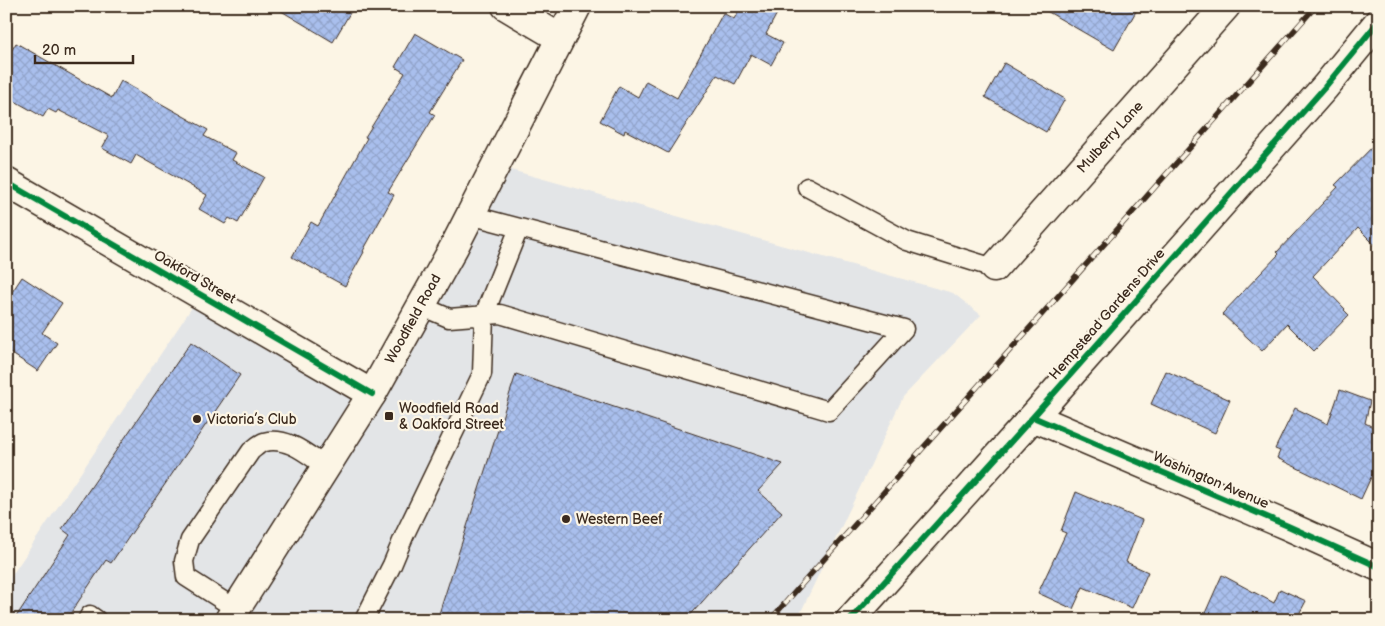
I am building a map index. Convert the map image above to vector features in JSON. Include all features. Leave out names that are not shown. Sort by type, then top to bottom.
[{"type":"street","points":[[506,6],[560,38]]},
{"type":"street","name":"Woodfield Road","points":[[232,614],[372,394],[470,215],[576,6]]},
{"type":"street","name":"Mulberry Lane","points":[[994,268],[1226,6]]},
{"type":"street","name":"Hempstead Gardens Drive","points":[[850,620],[1033,417],[1325,87],[1379,21]]},
{"type":"street","name":"Oakford Street","points":[[6,182],[372,394]]},
{"type":"street","name":"Washington Avenue","points":[[1033,417],[1279,522],[1379,567]]},
{"type":"lane","points":[[807,187],[907,241],[994,268]]},
{"type":"lane","points":[[421,306],[449,318],[500,314],[829,411],[904,329],[470,215]]},
{"type":"lane","points":[[364,620],[482,374],[484,315],[519,228]]},
{"type":"lane","points":[[232,614],[186,577],[184,560],[190,540],[251,451],[264,442],[282,442],[294,445],[326,467]]},
{"type":"lane","points":[[87,620],[90,615],[97,620]]},
{"type":"shaded area","points":[[489,164],[953,293],[981,315],[903,397],[797,620],[6,620],[6,584],[203,291],[372,386]]},
{"type":"building","points":[[273,6],[354,6],[333,42]]},
{"type":"building","points":[[741,6],[781,6],[766,34],[783,43],[771,65],[751,54],[735,84],[717,75],[668,153],[625,130],[624,134],[600,121],[619,86],[638,97],[646,81],[677,98],[723,13],[734,19]]},
{"type":"building","points":[[1038,6],[1139,6],[1114,50]]},
{"type":"building","points":[[415,33],[462,60],[430,112],[435,115],[388,192],[394,195],[345,286],[292,257],[311,222],[318,226],[367,138],[365,137],[405,73],[395,67]]},
{"type":"building","points":[[16,43],[112,98],[121,81],[208,130],[204,136],[236,153],[232,160],[264,177],[238,223],[229,218],[225,224],[199,209],[207,195],[136,155],[131,164],[102,148],[109,136],[58,110],[56,113],[48,109],[43,117],[6,96],[6,60]]},
{"type":"building","points":[[1004,63],[1065,99],[1046,132],[985,97]]},
{"type":"building","points":[[1379,140],[1379,249],[1358,228],[1313,276],[1349,315],[1314,351],[1287,324],[1262,351],[1222,314],[1279,254],[1277,252],[1338,187],[1335,185]]},
{"type":"building","points":[[22,277],[62,303],[42,333],[57,343],[38,371],[6,350],[6,301]]},
{"type":"building","points":[[191,342],[240,375],[111,563],[106,560],[66,620],[14,620],[70,535],[62,529]]},
{"type":"building","points":[[1166,371],[1230,400],[1215,433],[1151,404]]},
{"type":"building","points":[[516,374],[783,464],[758,491],[782,512],[686,620],[437,620]]},
{"type":"building","points":[[1340,390],[1370,401],[1365,423],[1379,430],[1379,460],[1361,499],[1277,458],[1280,451],[1275,449],[1295,408],[1328,424]]},
{"type":"building","points":[[1076,492],[1142,520],[1126,562],[1148,572],[1132,608],[1083,587],[1073,609],[1038,593],[1066,533],[1061,531]]},
{"type":"building","points":[[1222,575],[1274,603],[1280,589],[1306,601],[1298,616],[1306,620],[1202,620]]},
{"type":"railway","points":[[770,620],[1316,6]]},
{"type":"cycle path","points":[[850,620],[1033,417],[1325,87],[1379,21]]},
{"type":"cycle path","points":[[6,182],[372,394]]},
{"type":"cycle path","points":[[1033,417],[1379,567]]},
{"type":"place","name":"Woodfield Road & Oakford Street","points":[[389,416]]},
{"type":"place","name":"Victoria’s Club","points":[[197,419]]},
{"type":"place","name":"Western Beef","points":[[566,519]]}]
